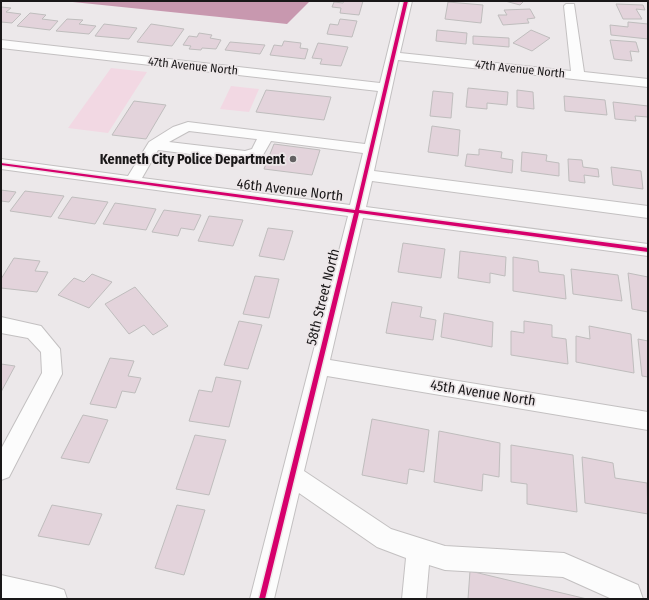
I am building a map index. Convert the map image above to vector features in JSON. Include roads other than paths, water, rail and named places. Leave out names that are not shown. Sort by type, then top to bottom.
[{"type":"street","name":"58th Street North","points":[[262,599],[357,210],[406,1]]},
{"type":"street","points":[[570,6],[578,75]]},
{"type":"street","name":"47th Avenue North","points":[[1,44],[385,88]]},
{"type":"street","name":"47th Avenue North","points":[[393,56],[648,83]]},
{"type":"street","points":[[132,181],[154,145],[178,130],[188,126],[371,149]]},
{"type":"street","points":[[154,145],[246,156],[258,152],[262,148],[266,136]]},
{"type":"street","name":"46th Avenue North","points":[[1,164],[357,210],[648,250]]},
{"type":"street","points":[[365,175],[648,212]]},
{"type":"street","points":[[1,325],[34,331],[50,349],[52,374],[1,470]]},
{"type":"street","name":"45th Avenue North","points":[[319,366],[648,421]]},
{"type":"street","points":[[292,475],[384,539],[446,558],[564,565],[629,594],[632,599]]},
{"type":"street","points":[[414,599],[418,550]]},
{"type":"street","points":[[1,587],[55,599]]},
{"type":"place","name":"Kenneth City Police Department","points":[[293,159]]}]
